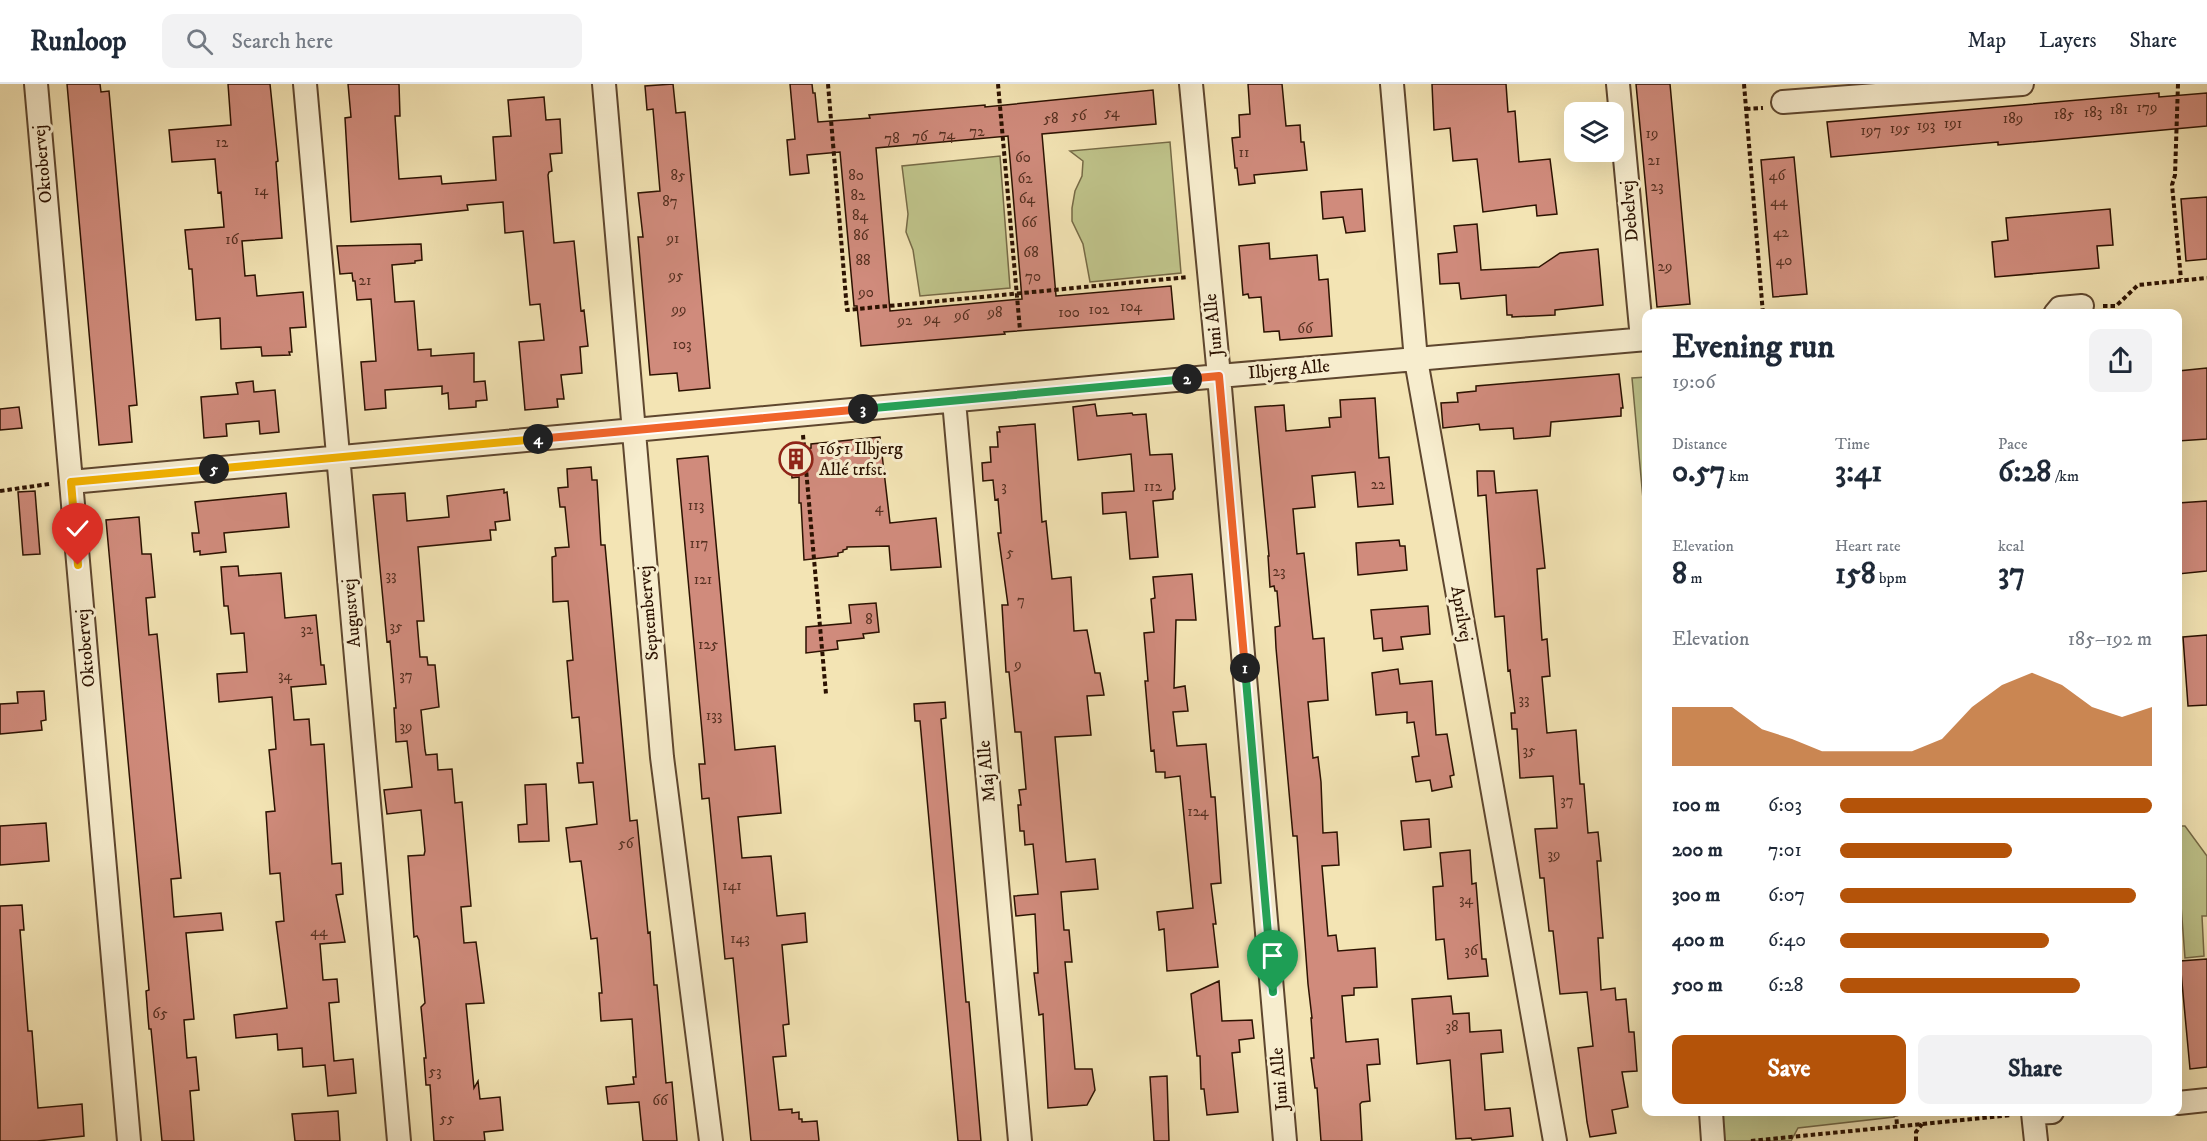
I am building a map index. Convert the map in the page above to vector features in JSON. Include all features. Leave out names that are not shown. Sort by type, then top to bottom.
[{"type":"street","name":"Oktobervej","points":[[36,84],[129,1141]]},
{"type":"street","name":"Augustvej","points":[[305,84],[399,1141]]},
{"type":"street","name":"Septembervej","points":[[604,84],[662,757],[711,1141]]},
{"type":"street","name":"Juni Alle","points":[[1191,84],[1219,376],[1285,1141]]},
{"type":"street","name":"Aprilvej","points":[[1392,84],[1416,360],[1555,1141]]},
{"type":"street","name":"Debelvej","points":[[1618,84],[1642,319]]},
{"type":"street","points":[[1783,102],[2022,84]]},
{"type":"street","points":[[2059,309],[2082,306]]},
{"type":"street","name":"Ilbjerg Alle","points":[[71,482],[1642,339]]},
{"type":"street","name":"Maj Alle","points":[[954,401],[1020,1141]]},
{"type":"street","points":[[2182,1103],[2207,1100]]},
{"type":"street","points":[[1711,1116],[1713,1141]]},
{"type":"street","points":[[2036,1141],[2041,1116]]},
{"type":"path","points":[[828,84],[847,310],[1209,274]]},
{"type":"path","points":[[998,84],[1020,330]]},
{"type":"path","points":[[1744,84],[1763,309]]},
{"type":"path","points":[[2178,84],[2175,175],[2172,185],[2181,279]]},
{"type":"path","points":[[2082,306],[2116,306],[2138,285],[2207,278]]},
{"type":"path","points":[[801,415],[826,694]]},
{"type":"path","points":[[0,490],[39,485]]},
{"type":"path","points":[[1896,1116],[1897,1126]]},
{"type":"path","points":[[1751,1141],[1999,1116]]},
{"type":"path","points":[[1916,1141],[1916,1132],[1923,1123]]},
{"type":"green space","points":[[1170,142],[1181,273],[1090,282],[1083,244],[1072,221],[1075,191],[1082,176],[1083,161],[1070,151]]},
{"type":"green space","points":[[1000,156],[1010,288],[920,296],[913,250],[906,232],[908,214],[902,166]]},
{"type":"green space","points":[[1642,377],[1642,488],[1632,378]]},
{"type":"green space","points":[[2182,826],[2185,826],[2207,856],[2207,916],[2202,916],[2204,956],[2185,958],[2182,919]]},
{"type":"green space","points":[[1716,1116],[1894,1117],[1798,1128],[1791,1141],[1718,1141]]},
{"type":"building","points":[[67,84],[100,84],[101,92],[109,91],[137,405],[129,406],[132,442],[99,445]]},
{"type":"building","points":[[228,84],[270,84],[278,161],[276,162],[282,238],[242,241],[245,276],[255,275],[257,296],[303,292],[306,327],[290,328],[292,352],[289,352],[290,355],[262,356],[261,347],[221,349],[220,318],[196,320],[192,269],[189,269],[185,230],[224,227],[221,192],[218,193],[215,159],[172,162],[169,130],[231,125]]},
{"type":"building","points":[[348,84],[399,84],[400,116],[395,116],[399,179],[441,176],[442,184],[496,180],[493,137],[511,136],[508,100],[544,97],[546,120],[560,119],[562,153],[550,154],[552,171],[548,175],[554,243],[574,241],[581,311],[584,310],[588,346],[580,347],[582,373],[561,375],[564,399],[557,399],[558,407],[525,410],[519,342],[544,340],[540,304],[530,305],[523,231],[505,233],[503,202],[467,205],[468,210],[351,222],[345,118],[351,117]]},
{"type":"building","points":[[673,84],[676,113],[685,112],[710,388],[679,391],[677,373],[650,375],[638,237],[643,237],[638,193],[660,191],[653,109],[647,110],[645,86]]},
{"type":"building","points":[[790,84],[812,84],[818,122],[870,118],[869,115],[985,105],[985,107],[1153,90],[1156,124],[1042,134],[1056,296],[1171,286],[1174,319],[861,346],[857,306],[854,306],[840,152],[807,155],[809,173],[790,175],[787,140],[795,139]],"holes":[[[1008,136],[1022,299],[890,311],[876,148]]]},
{"type":"building","points":[[1248,84],[1282,84],[1286,126],[1300,125],[1307,170],[1254,175],[1255,183],[1239,185],[1232,138],[1240,137],[1239,115],[1250,114]]},
{"type":"building","points":[[1432,84],[1506,84],[1508,112],[1515,111],[1519,162],[1550,159],[1557,214],[1537,216],[1536,205],[1483,212],[1477,159],[1453,161],[1450,128],[1434,130]]},
{"type":"building","points":[[1636,84],[1670,84],[1690,304],[1657,307]]},
{"type":"building","points":[[2159,93],[2159,97],[2207,93],[2207,126],[1831,157],[1827,122]]},
{"type":"building","points":[[1794,157],[1807,294],[1773,297],[1761,160]]},
{"type":"building","points":[[1362,189],[1365,231],[1346,233],[1343,217],[1323,219],[1321,192]]},
{"type":"building","points":[[2207,197],[2207,259],[2186,261],[2181,199]]},
{"type":"building","points":[[2110,209],[2113,245],[2097,246],[2099,268],[1995,277],[1992,242],[2008,240],[2006,218]]},
{"type":"building","points":[[1477,224],[1481,270],[1539,267],[1560,253],[1598,249],[1603,305],[1555,310],[1555,315],[1512,317],[1512,315],[1507,315],[1506,295],[1461,299],[1459,283],[1440,284],[1438,254],[1457,252],[1454,226]]},
{"type":"building","points":[[1269,243],[1270,259],[1317,255],[1319,280],[1328,279],[1332,336],[1280,340],[1279,331],[1264,332],[1261,297],[1249,298],[1248,294],[1243,295],[1239,246]]},
{"type":"building","points":[[421,244],[422,260],[415,261],[415,263],[392,265],[395,302],[414,301],[418,350],[431,349],[431,356],[474,353],[474,382],[485,381],[487,400],[476,401],[476,407],[449,409],[448,393],[442,394],[442,386],[385,390],[386,408],[365,410],[361,362],[376,361],[371,299],[357,300],[352,273],[340,274],[337,246]]},
{"type":"building","points":[[2207,368],[2207,439],[2182,441],[2182,371]]},
{"type":"building","points":[[1619,374],[1623,408],[1621,408],[1621,416],[1551,422],[1550,436],[1514,439],[1513,428],[1480,430],[1479,424],[1443,428],[1441,403],[1458,402],[1457,393],[1476,391],[1476,386]]},
{"type":"building","points":[[253,381],[254,392],[275,390],[279,432],[260,434],[259,421],[226,424],[227,436],[204,438],[201,397],[238,394],[236,383]]},
{"type":"building","points":[[1375,398],[1379,458],[1389,457],[1393,504],[1358,507],[1355,472],[1312,476],[1315,507],[1293,509],[1297,554],[1304,553],[1313,639],[1324,638],[1328,700],[1308,702],[1313,758],[1318,757],[1321,782],[1323,833],[1337,832],[1339,865],[1322,866],[1328,936],[1336,935],[1338,951],[1375,948],[1377,987],[1354,988],[1354,995],[1342,996],[1346,1042],[1378,1039],[1380,1064],[1367,1065],[1370,1101],[1360,1104],[1362,1141],[1321,1141],[1317,1088],[1315,1088],[1311,1058],[1314,1058],[1312,1018],[1297,836],[1293,836],[1276,648],[1275,627],[1280,626],[1277,591],[1274,586],[1270,587],[1255,407],[1284,405],[1286,431],[1330,427],[1329,418],[1341,417],[1340,400]]},
{"type":"building","points":[[1095,404],[1097,416],[1146,414],[1150,455],[1172,454],[1175,489],[1173,499],[1153,501],[1158,557],[1130,559],[1126,512],[1103,514],[1102,493],[1134,491],[1131,454],[1078,460],[1073,407]]},
{"type":"building","points":[[19,407],[22,428],[0,430],[0,409]]},
{"type":"building","points":[[1035,424],[1042,522],[1046,521],[1052,579],[1071,577],[1074,631],[1087,630],[1095,673],[1100,673],[1104,695],[1087,696],[1091,735],[1055,737],[1066,862],[1095,859],[1098,889],[1061,892],[1064,930],[1069,930],[1072,962],[1065,962],[1075,1069],[1092,1069],[1095,1090],[1087,1105],[1048,1108],[1043,1014],[1039,1015],[1034,973],[1038,973],[1035,914],[1016,916],[1014,896],[1038,894],[1033,844],[1025,845],[1024,831],[1020,831],[1019,790],[1026,789],[1021,732],[1015,732],[1009,672],[1006,672],[1002,605],[1008,605],[998,533],[1001,533],[998,499],[995,500],[993,480],[983,481],[982,463],[991,462],[990,447],[998,447],[999,427]]},
{"type":"building","points":[[880,437],[890,523],[936,518],[941,567],[891,570],[889,546],[847,547],[843,552],[838,553],[838,556],[804,560],[799,477],[792,478],[790,450],[811,448],[811,444]]},
{"type":"building","points":[[708,456],[735,750],[775,746],[781,813],[738,817],[742,858],[771,856],[777,916],[805,913],[807,942],[782,945],[789,1024],[783,1025],[786,1056],[773,1057],[779,1110],[792,1109],[792,1113],[799,1112],[799,1119],[802,1119],[802,1122],[817,1121],[819,1141],[751,1141],[733,958],[725,959],[709,798],[702,799],[699,764],[705,764],[677,459]]},
{"type":"building","points":[[591,467],[592,480],[597,480],[601,545],[605,545],[630,821],[637,820],[666,1083],[672,1082],[677,1141],[643,1141],[639,1102],[608,1104],[606,1087],[634,1084],[633,1077],[636,1077],[632,1019],[601,1021],[599,993],[602,993],[597,938],[591,939],[581,861],[570,862],[566,828],[597,824],[593,782],[579,783],[577,763],[583,763],[579,717],[572,718],[567,661],[573,660],[568,601],[553,602],[552,557],[556,556],[555,548],[569,547],[565,507],[560,507],[558,488],[568,487],[567,469]]},
{"type":"building","points":[[1477,471],[1494,471],[1496,493],[1537,490],[1545,568],[1537,569],[1542,640],[1547,639],[1550,676],[1542,677],[1547,733],[1576,730],[1580,784],[1584,784],[1588,833],[1598,832],[1601,861],[1597,861],[1603,938],[1598,938],[1601,990],[1615,988],[1616,1000],[1626,999],[1629,1032],[1634,1032],[1637,1071],[1622,1072],[1628,1107],[1612,1110],[1616,1133],[1590,1137],[1578,1048],[1593,1046],[1587,992],[1560,994],[1553,931],[1549,931],[1544,878],[1540,878],[1535,829],[1557,828],[1553,776],[1520,778],[1517,729],[1512,729],[1511,713],[1515,713],[1510,670],[1508,671],[1504,616],[1495,617],[1486,495],[1478,496]]},
{"type":"building","points":[[504,489],[504,493],[507,492],[510,520],[495,522],[496,530],[490,530],[491,540],[418,547],[424,621],[417,621],[420,657],[427,657],[428,665],[435,665],[439,707],[421,710],[425,750],[426,755],[437,754],[438,770],[452,769],[455,803],[462,802],[471,906],[461,907],[464,943],[476,942],[484,1003],[466,1004],[474,1088],[478,1081],[480,1099],[500,1097],[503,1130],[484,1132],[485,1141],[434,1141],[430,1085],[426,1085],[424,1058],[426,1058],[421,1007],[425,1003],[419,940],[417,936],[414,937],[408,856],[424,855],[425,851],[421,810],[387,814],[384,790],[412,787],[407,741],[396,742],[394,708],[396,708],[390,641],[387,642],[373,495],[405,493],[407,521],[449,517],[447,496]]},
{"type":"building","points":[[35,491],[40,554],[23,555],[18,492]]},
{"type":"building","points":[[286,493],[289,527],[224,533],[226,552],[200,555],[200,551],[194,552],[192,533],[199,533],[195,502]]},
{"type":"building","points":[[2207,501],[2207,571],[2182,574],[2182,503]]},
{"type":"building","points":[[139,517],[142,554],[151,554],[155,597],[146,598],[149,635],[157,634],[181,878],[171,879],[174,917],[221,913],[223,930],[186,933],[194,1019],[184,1020],[187,1058],[196,1057],[199,1090],[190,1091],[194,1141],[162,1141],[148,1018],[146,991],[149,990],[106,520]]},
{"type":"building","points":[[1399,540],[1400,546],[1405,546],[1407,570],[1358,575],[1356,543]]},
{"type":"building","points":[[238,566],[239,576],[281,573],[285,618],[316,615],[321,665],[324,665],[326,684],[291,687],[294,720],[309,719],[311,745],[324,744],[332,864],[341,863],[343,894],[336,895],[345,942],[320,944],[323,980],[337,979],[339,1002],[329,1003],[334,1061],[353,1059],[356,1093],[328,1096],[325,1065],[303,1067],[302,1048],[278,1050],[277,1034],[236,1038],[234,1015],[287,1008],[276,922],[284,921],[280,873],[270,874],[266,812],[275,811],[269,750],[276,749],[272,697],[219,702],[217,674],[247,672],[244,633],[231,634],[228,606],[224,606],[221,567]]},
{"type":"building","points":[[1192,574],[1196,620],[1176,620],[1174,688],[1185,686],[1188,711],[1173,712],[1177,746],[1206,744],[1211,797],[1215,797],[1221,883],[1211,884],[1218,967],[1167,971],[1164,929],[1159,930],[1157,912],[1193,908],[1180,776],[1165,778],[1165,772],[1156,772],[1154,750],[1151,751],[1145,681],[1148,681],[1144,633],[1154,632],[1151,599],[1155,598],[1153,577]]},
{"type":"building","points":[[876,603],[879,632],[863,634],[864,638],[837,641],[838,649],[806,653],[806,627],[851,623],[849,605]]},
{"type":"building","points":[[1428,606],[1430,634],[1401,637],[1403,649],[1383,651],[1382,638],[1374,639],[1371,610]]},
{"type":"building","points":[[2207,635],[2207,705],[2188,706],[2183,637]]},
{"type":"building","points":[[1398,669],[1400,684],[1432,681],[1436,735],[1447,734],[1454,775],[1450,776],[1452,787],[1432,791],[1430,780],[1416,782],[1412,757],[1419,756],[1414,722],[1407,723],[1407,712],[1376,715],[1372,673]]},
{"type":"building","points":[[44,691],[46,720],[41,721],[42,730],[0,734],[0,704],[18,703],[17,692]]},
{"type":"building","points":[[945,702],[946,718],[941,719],[966,1002],[969,1002],[981,1141],[958,1141],[920,721],[915,721],[914,704]]},
{"type":"building","points":[[546,784],[549,841],[519,842],[518,825],[527,824],[525,785]]},
{"type":"building","points":[[1429,819],[1431,847],[1404,850],[1401,821]]},
{"type":"building","points":[[46,823],[49,861],[0,865],[0,826]]},
{"type":"building","points":[[1470,850],[1472,884],[1476,883],[1482,959],[1486,959],[1488,976],[1448,979],[1444,939],[1436,940],[1433,887],[1443,886],[1440,853]]},
{"type":"building","points":[[22,905],[24,930],[20,930],[28,1031],[32,1031],[38,1108],[82,1104],[84,1136],[37,1141],[0,1141],[0,906]]},
{"type":"building","points":[[2207,959],[2207,1067],[2190,1069],[2182,961]]},
{"type":"building","points":[[1219,981],[1222,1021],[1252,1020],[1254,1038],[1239,1040],[1240,1052],[1232,1053],[1238,1112],[1207,1115],[1204,1089],[1201,1089],[1200,1056],[1197,1056],[1191,994]]},
{"type":"building","points":[[1451,996],[1453,1014],[1469,1013],[1470,1032],[1501,1030],[1503,1052],[1481,1054],[1485,1110],[1510,1108],[1513,1136],[1472,1140],[1471,1138],[1456,1139],[1450,1060],[1417,1064],[1412,999]]},
{"type":"building","points":[[1167,1076],[1169,1141],[1154,1141],[1150,1077]]},
{"type":"building","points":[[338,1111],[340,1141],[295,1141],[292,1114]]},
{"type":"place","name":"1651 Ilbjerg Allé trfst.","points":[[796,459]]},
{"type":"route","points":[[78,565],[71,482],[1219,376],[1273,992]]}]
